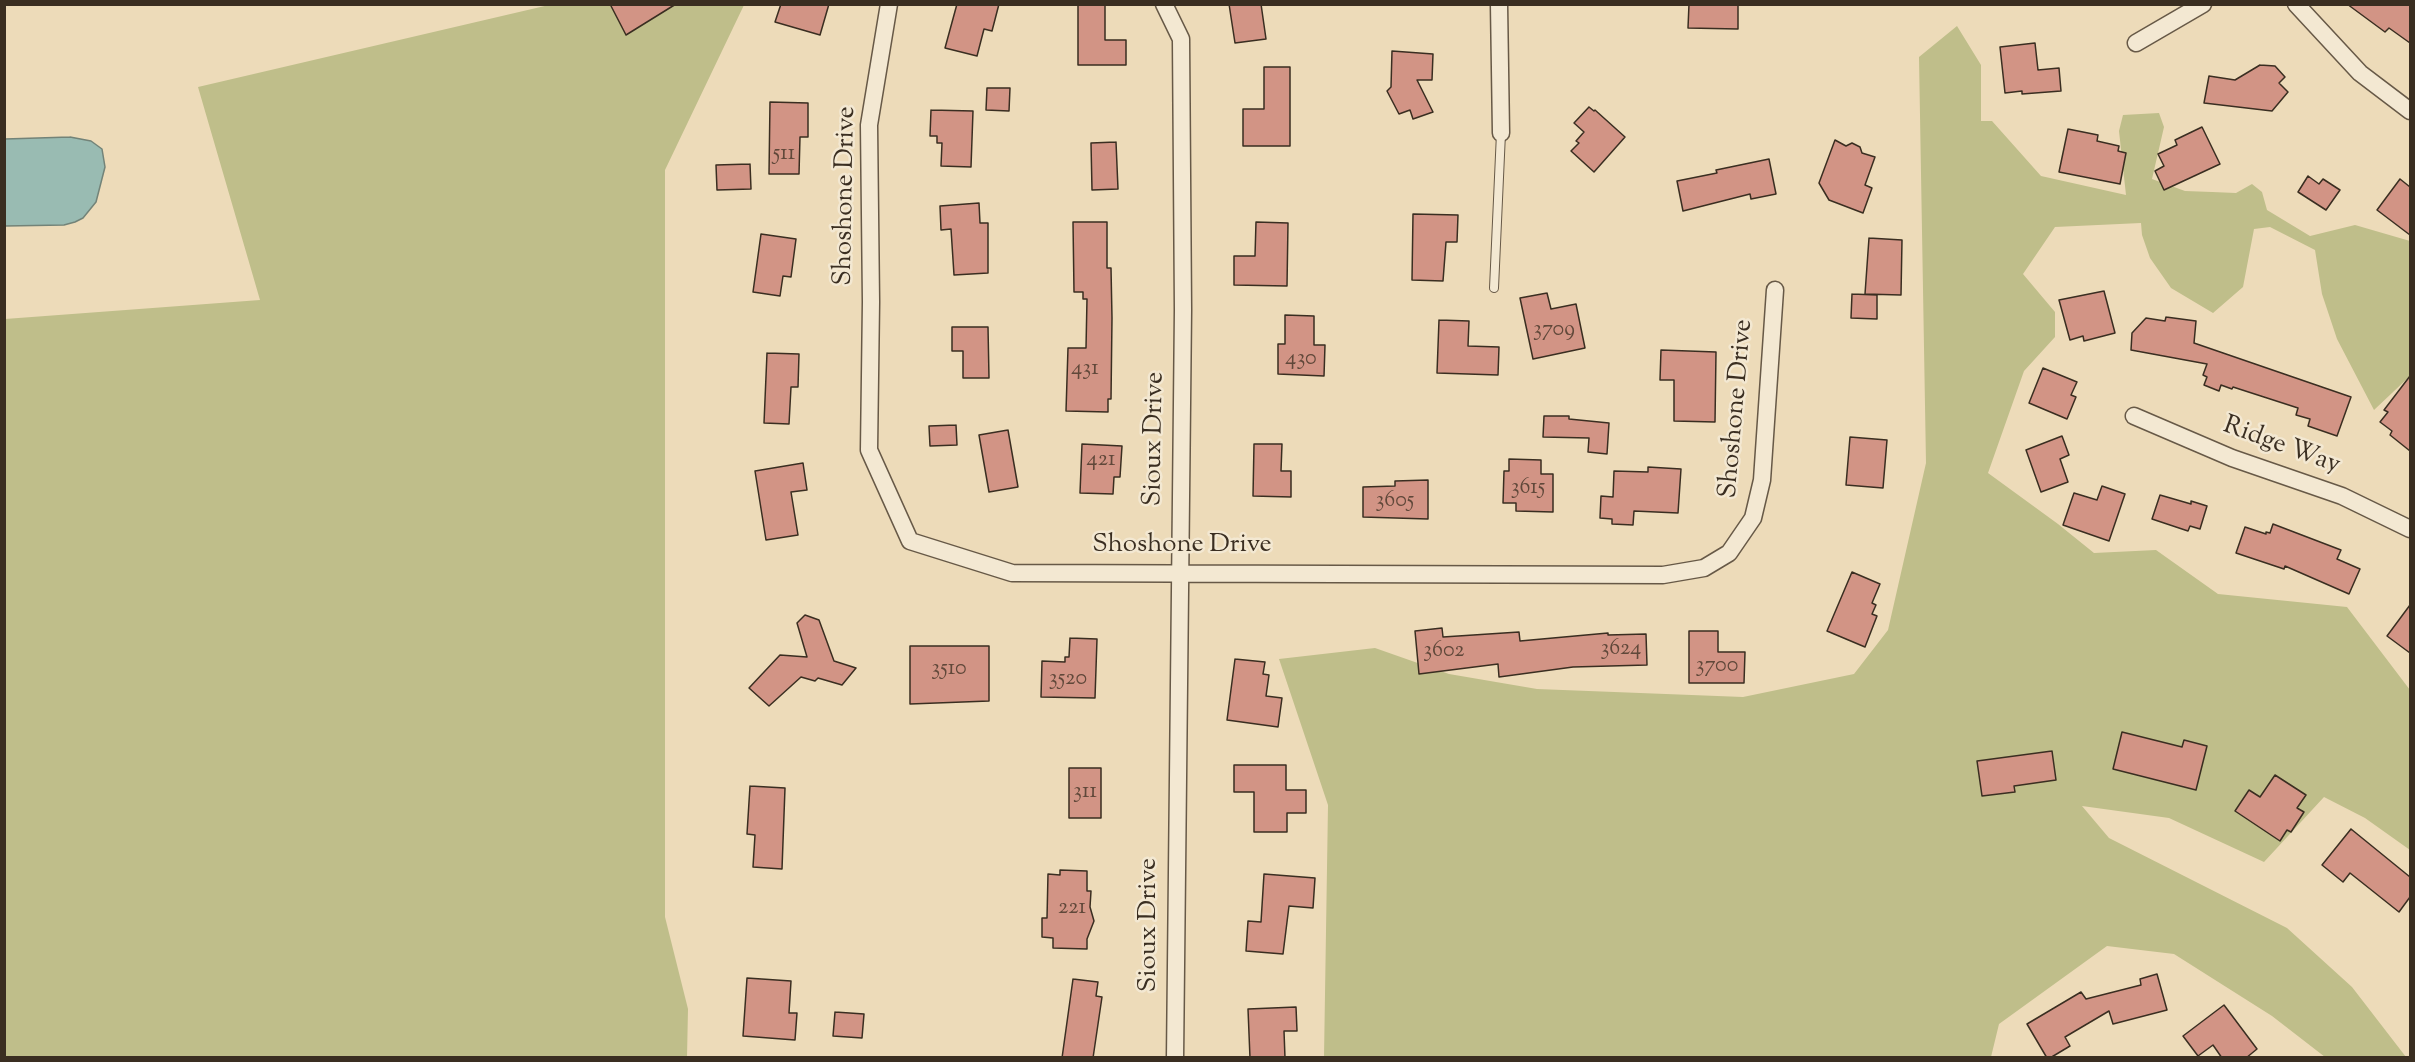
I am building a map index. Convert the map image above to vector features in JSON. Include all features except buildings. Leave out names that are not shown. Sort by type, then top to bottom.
[{"type":"street","name":"Shoshone Drive","points":[[889,4],[869,125],[871,302],[869,450],[910,541],[1012,573],[1662,575],[1704,568],[1729,553],[1753,518],[1762,480],[1774,290]]},
{"type":"street","name":"Sioux Drive","points":[[1164,4],[1181,39],[1183,310],[1175,1058]]},
{"type":"street","points":[[1499,4],[1501,133]]},
{"type":"street","points":[[2136,43],[2203,4]]},
{"type":"street","points":[[2295,4],[2360,73],[2410,111]]},
{"type":"street","name":"Ridge Way","points":[[2134,416],[2232,458],[2342,496],[2410,528]]},
{"type":"lane","points":[[1494,288],[1501,133]]},
{"type":"shaded area","points":[[549,5],[744,5],[665,170],[665,917],[688,1009],[687,1057],[5,1058],[5,319],[260,300],[198,87]]},
{"type":"shaded area","points":[[1957,26],[1981,65],[1981,121],[1992,121],[2041,176],[2126,195],[2119,131],[2123,115],[2159,113],[2164,127],[2152,179],[2185,191],[2236,193],[2252,184],[2262,192],[2267,210],[2310,236],[2355,225],[2410,241],[2410,376],[2374,410],[2337,339],[2322,294],[2315,250],[2270,227],[2254,229],[2243,287],[2213,313],[2171,288],[2150,258],[2142,235],[2141,223],[2055,227],[2023,274],[2055,312],[2055,337],[2024,371],[1988,473],[2094,553],[2156,550],[2218,594],[2347,607],[2410,690],[2410,850],[2365,818],[2324,797],[2264,862],[2169,818],[2082,806],[2109,838],[2287,928],[2352,987],[2406,1057],[2325,1057],[2272,1016],[2174,954],[2107,946],[1999,1024],[1991,1057],[1324,1057],[1328,805],[1279,659],[1375,648],[1449,674],[1537,689],[1743,697],[1854,674],[1888,630],[1926,463],[1919,57]]},
{"type":"water","points":[[70,137],[91,141],[102,149],[105,167],[96,202],[83,218],[64,225],[5,226],[5,139]]}]
